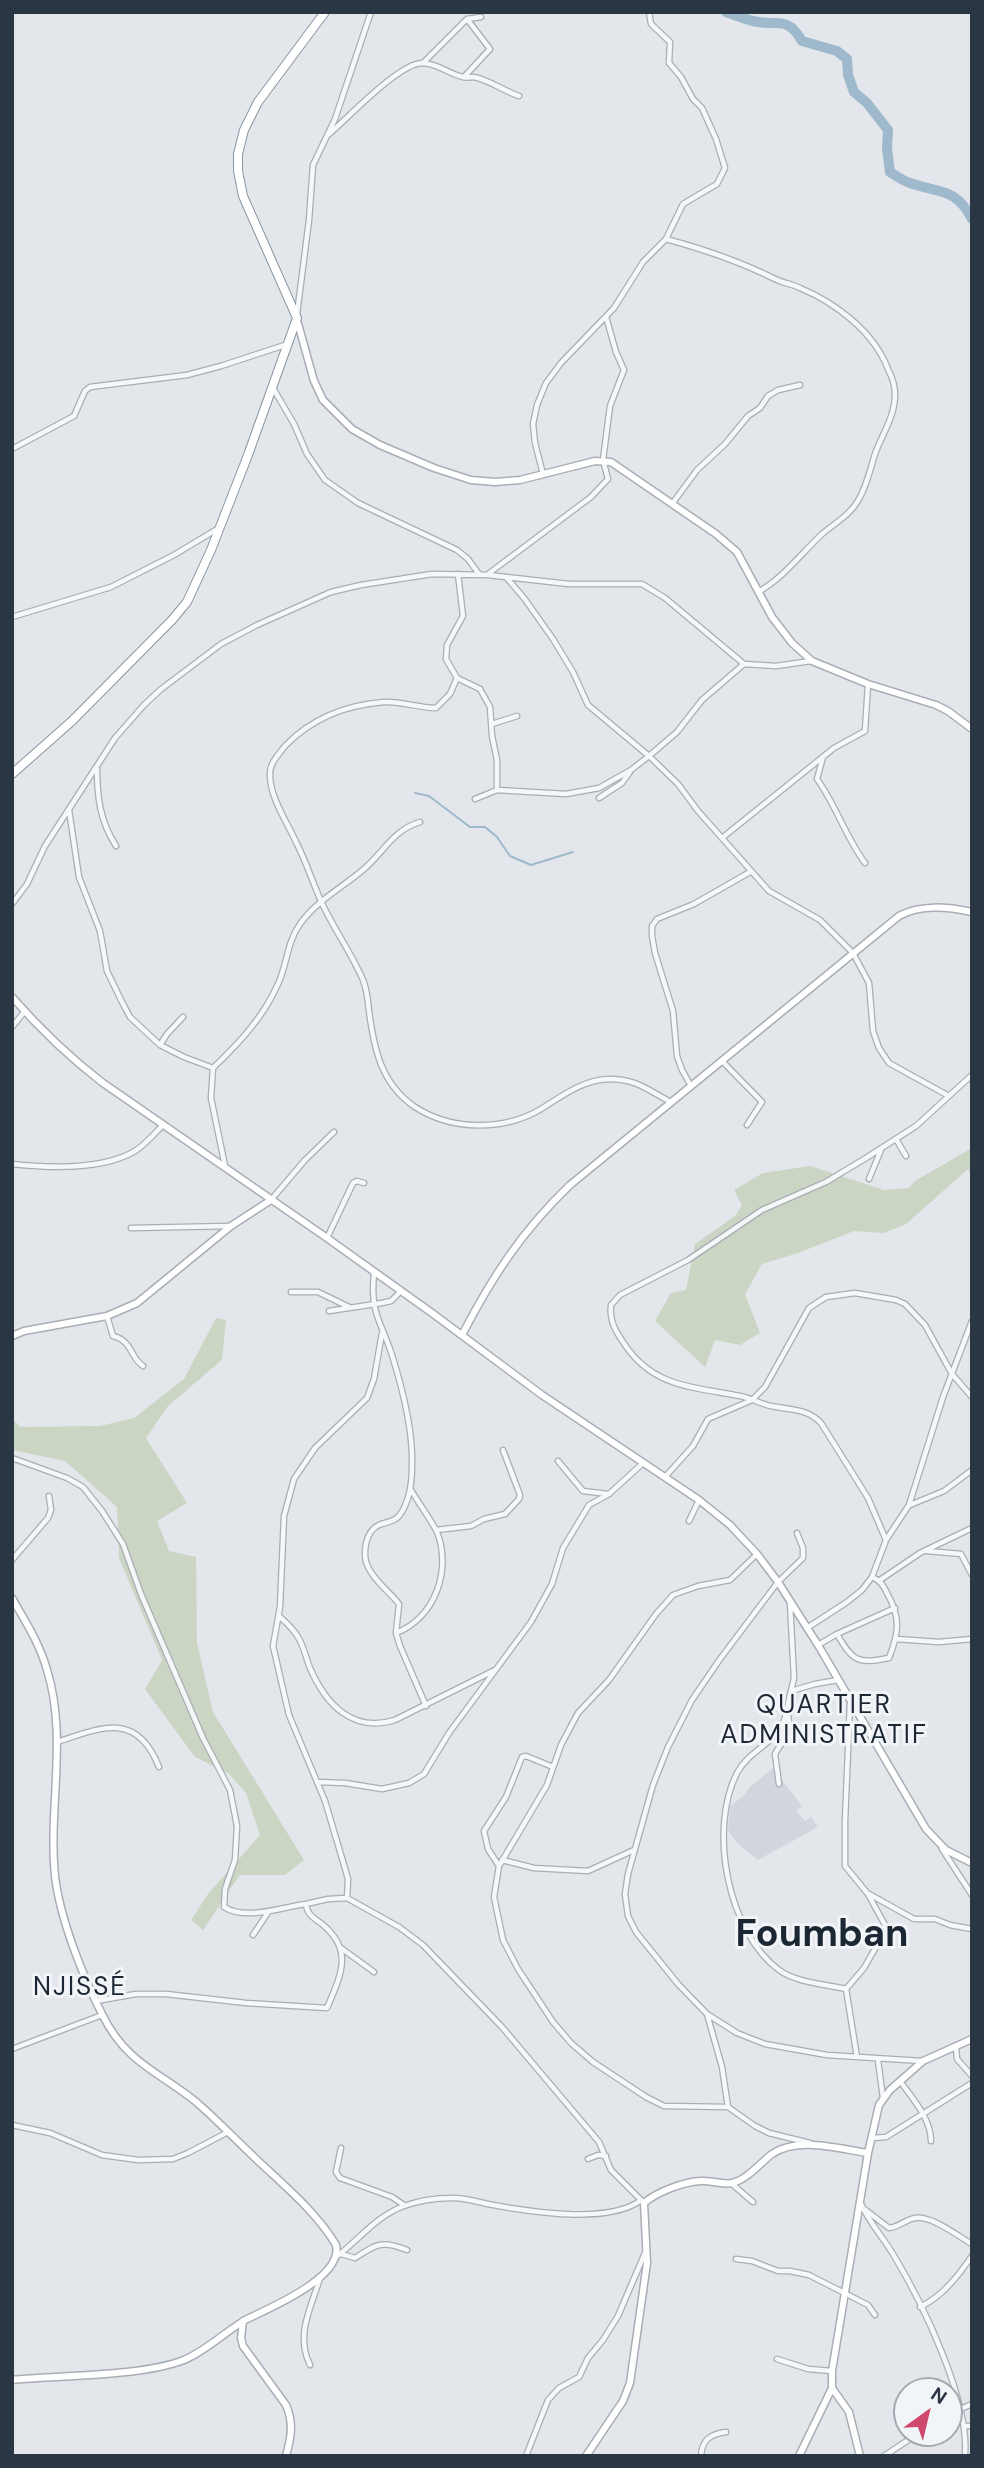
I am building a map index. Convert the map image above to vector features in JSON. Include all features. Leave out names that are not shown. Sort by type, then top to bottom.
[{"type":"highway","points":[[12,774],[72,721],[180,611],[197,583],[220,528],[297,318],[243,196],[238,154],[244,130],[258,102],[325,12]]},
{"type":"main road","points":[[297,318],[318,392],[341,420],[362,436],[463,479],[495,482],[543,475],[603,460],[619,467],[716,534],[737,552],[772,617],[785,635],[812,661],[868,684],[936,705],[972,729]]},
{"type":"main road","points":[[462,1335],[504,1260],[545,1209],[570,1185],[899,916],[913,909],[940,908],[972,912]]},
{"type":"main road","points":[[12,997],[75,1062],[327,1238],[541,1395],[699,1500],[730,1525],[778,1582],[818,1645],[916,1815],[946,1850],[972,1863]]},
{"type":"main road","points":[[12,1336],[46,1326],[107,1316],[131,1306],[151,1293],[231,1226],[271,1200]]},
{"type":"main road","points":[[12,1598],[47,1668],[54,1707],[56,1742],[54,1860],[57,1892],[96,2001],[114,2037],[125,2050],[147,2069],[198,2103],[324,2228],[336,2245],[339,2256],[321,2277],[243,2321],[192,2356],[139,2369],[12,2380]]},
{"type":"main road","points":[[799,2456],[832,2388],[832,2371],[862,2206],[868,2153],[879,2105],[900,2081],[923,2061],[972,2039]]},
{"type":"main road","points":[[586,2456],[623,2401],[630,2383],[642,2313],[647,2247],[642,2202],[689,2183],[732,2183],[780,2150],[814,2144],[868,2153]]},
{"type":"main road","points":[[243,2321],[243,2346],[286,2405],[290,2415],[291,2437],[286,2456]]},
{"type":"main road","points":[[832,2388],[849,2413],[860,2456]]},
{"type":"street","points":[[297,318],[312,174],[371,12]]},
{"type":"street","points":[[543,475],[533,425],[540,395],[561,363],[606,317],[620,300],[643,262],[666,239],[683,204],[717,184],[726,165],[702,108],[669,63],[670,42],[652,24],[649,12]]},
{"type":"street","points":[[328,136],[399,72],[406,67],[423,63],[467,19],[481,17]]},
{"type":"street","points":[[463,77],[490,49],[467,19]]},
{"type":"street","points":[[423,63],[463,77],[477,78],[519,96]]},
{"type":"street","points":[[666,239],[748,267],[821,298],[842,312],[869,338],[886,364],[893,382],[895,392],[892,418],[881,438],[869,478],[858,501],[849,513],[771,585],[758,592]]},
{"type":"street","points":[[488,575],[606,483],[608,475],[603,460],[611,399],[624,370],[615,352],[606,317]]},
{"type":"street","points":[[12,449],[74,416],[85,391],[90,387],[187,374],[288,344]]},
{"type":"street","points":[[672,503],[697,470],[725,444],[748,416],[760,408],[768,396],[778,390],[800,385]]},
{"type":"street","points":[[273,387],[307,454],[325,480],[359,503],[457,550],[468,559],[479,575]]},
{"type":"street","points":[[12,617],[111,587],[220,528]]},
{"type":"street","points":[[458,574],[463,616],[445,652],[446,659],[457,678],[480,689],[490,707],[497,761],[497,790]]},
{"type":"street","points":[[12,904],[27,884],[41,853],[115,738],[144,705],[208,652],[238,634],[331,592],[410,577],[458,574],[505,576],[569,584],[642,584],[665,598],[744,664],[776,667],[812,661]]},
{"type":"street","points":[[505,576],[553,639],[573,672],[588,705],[678,784],[750,872],[780,899],[806,910],[820,920],[853,953],[869,983],[873,1031],[885,1057],[897,1068],[947,1095]]},
{"type":"street","points":[[475,799],[497,790],[548,793],[581,792],[599,788],[649,756],[677,732],[702,700],[744,664]]},
{"type":"street","points":[[457,678],[450,694],[436,708],[383,702],[326,715],[302,730],[275,759],[270,773],[274,795],[321,900],[365,982],[373,1042],[382,1071],[389,1082],[415,1107],[436,1117],[462,1124],[492,1125],[523,1118],[581,1085],[605,1079],[637,1083],[671,1102]]},
{"type":"street","points":[[722,838],[844,741],[865,731],[868,684]]},
{"type":"street","points":[[492,724],[517,716]]},
{"type":"street","points":[[824,756],[817,779],[829,795],[838,819],[865,863]]},
{"type":"street","points":[[97,767],[98,804],[105,826],[116,846]]},
{"type":"street","points":[[599,798],[622,783],[631,770]]},
{"type":"street","points":[[69,809],[76,866],[83,890],[100,931],[107,971],[130,1017],[160,1045],[213,1068]]},
{"type":"street","points":[[226,1167],[211,1098],[213,1068],[256,1023],[278,986],[299,925],[321,900],[364,869],[397,832],[420,822]]},
{"type":"street","points":[[691,1086],[677,1056],[673,1011],[655,953],[652,926],[657,919],[694,904],[750,872]]},
{"type":"street","points":[[12,1027],[25,1011]]},
{"type":"street","points":[[160,1045],[183,1017]]},
{"type":"street","points":[[721,1061],[762,1102],[747,1125]]},
{"type":"street","points":[[886,1541],[868,1498],[814,1415],[804,1410],[768,1405],[680,1385],[652,1373],[628,1350],[615,1331],[611,1320],[611,1305],[620,1295],[688,1260],[762,1210],[826,1182],[896,1139],[923,1120],[947,1095],[972,1076]]},
{"type":"street","points":[[12,1164],[47,1167],[111,1161],[137,1150],[164,1125]]},
{"type":"street","points":[[271,1200],[305,1160],[334,1132]]},
{"type":"street","points":[[896,1139],[906,1156]]},
{"type":"street","points":[[869,1179],[883,1146]]},
{"type":"street","points":[[327,1238],[353,1183],[364,1183]]},
{"type":"street","points":[[131,1228],[231,1226]]},
{"type":"street","points":[[374,1273],[373,1305],[391,1355],[407,1416],[413,1461],[411,1489],[399,1516],[375,1528],[368,1538],[368,1567],[399,1604],[396,1633],[403,1656],[426,1706]]},
{"type":"street","points":[[329,1311],[391,1301],[401,1291]]},
{"type":"street","points":[[291,1292],[318,1292],[349,1307]]},
{"type":"street","points":[[665,1478],[693,1446],[708,1419],[752,1400],[772,1378],[809,1308],[825,1297],[855,1293],[905,1304],[925,1325],[952,1374],[972,1397]]},
{"type":"street","points":[[107,1316],[113,1336],[119,1337],[131,1348],[136,1362],[143,1366]]},
{"type":"street","points":[[807,1628],[847,1602],[862,1590],[872,1577],[886,1541],[909,1505],[972,1321]]},
{"type":"street","points":[[347,1898],[348,1879],[317,1782],[289,1714],[273,1646],[279,1616],[282,1531],[294,1479],[315,1448],[367,1398],[374,1379],[383,1333]]},
{"type":"street","points":[[436,1530],[471,1526],[484,1519],[505,1514],[519,1499],[520,1495],[503,1450]]},
{"type":"street","points":[[12,1458],[67,1478],[83,1487],[123,1544],[141,1594],[203,1738],[230,1790],[237,1826],[235,1860],[225,1889],[224,1907],[245,1913],[347,1898],[399,1927],[423,1945],[502,2027],[600,2142],[611,2170],[642,2202],[618,2211],[572,2214],[506,2207],[454,2197],[405,2206],[388,2213],[339,2256]]},
{"type":"street","points":[[558,1461],[583,1491],[609,1494]]},
{"type":"street","points":[[317,1782],[382,1789],[406,1785],[424,1774],[449,1733],[531,1622],[552,1584],[563,1548],[589,1505],[609,1494],[642,1464]]},
{"type":"street","points":[[909,1505],[944,1491],[972,1471]]},
{"type":"street","points":[[396,1633],[410,1628],[420,1618],[439,1591],[442,1577],[442,1559],[436,1530],[411,1489]]},
{"type":"street","points":[[12,1560],[48,1518],[51,1510],[49,1496]]},
{"type":"street","points":[[689,1521],[699,1500]]},
{"type":"street","points":[[880,1580],[925,1551],[972,1528]]},
{"type":"street","points":[[797,1533],[803,1548],[803,1558],[778,1582],[692,1700],[653,1784],[634,1850],[625,1894],[628,1916],[636,1932],[652,1952],[707,2014],[737,2033],[765,2044],[827,2055],[923,2061]]},
{"type":"street","points":[[925,1551],[961,1554],[972,1575]]},
{"type":"street","points":[[757,1554],[730,1580],[680,1592],[663,1605],[617,1671],[574,1717],[547,1785],[499,1866],[494,1897],[503,1941],[530,1989],[552,2022],[593,2062],[664,2106],[728,2107],[754,2126],[769,2133],[814,2144]]},
{"type":"street","points":[[838,1634],[850,1655],[857,1660],[890,1658],[896,1639],[898,1618],[880,1580],[872,1577]]},
{"type":"street","points":[[779,1784],[775,1754],[789,1732],[788,1714],[794,1678],[790,1602]]},
{"type":"street","points":[[818,1645],[895,1608]]},
{"type":"street","points":[[279,1616],[301,1641],[309,1667],[321,1690],[345,1715],[356,1721],[377,1724],[395,1720],[499,1668]]},
{"type":"street","points":[[896,1639],[939,1642],[972,1639]]},
{"type":"street","points":[[791,1692],[838,1680]]},
{"type":"street","points":[[850,1703],[845,1866],[868,1894],[885,1924],[884,1933],[864,1968],[846,1989],[856,2057]]},
{"type":"street","points":[[788,1714],[780,1729],[744,1763],[734,1781],[727,1807],[723,1844],[730,1891],[745,1930],[758,1949],[779,1969],[791,1977],[846,1989]]},
{"type":"street","points":[[56,1742],[110,1727],[123,1728],[150,1746],[159,1767]]},
{"type":"street","points":[[499,1866],[488,1849],[484,1831],[506,1797],[522,1757],[526,1756],[553,1767]]},
{"type":"street","points":[[937,1842],[972,1895]]},
{"type":"street","points":[[502,1860],[534,1868],[588,1871],[595,1870],[620,1854],[634,1850]]},
{"type":"street","points":[[868,1894],[914,1919],[935,1919],[972,1929]]},
{"type":"street","points":[[96,2001],[136,1994],[166,1994],[327,2008],[341,1970],[341,1948],[335,1936],[309,1914],[306,1904]]},
{"type":"street","points":[[253,1935],[269,1910]]},
{"type":"street","points":[[341,1948],[374,1972]]},
{"type":"street","points":[[707,2014],[722,2067],[728,2107]]},
{"type":"street","points":[[12,2049],[103,2015]]},
{"type":"street","points":[[956,2048],[957,2059],[972,2076]]},
{"type":"street","points":[[878,2060],[883,2098]]},
{"type":"street","points":[[900,2081],[923,2114],[931,2130],[932,2141]]},
{"type":"street","points":[[872,2138],[886,2137],[972,2083]]},
{"type":"street","points":[[12,2125],[50,2133],[102,2155],[138,2160],[173,2159],[228,2132]]},
{"type":"street","points":[[341,2148],[336,2172],[340,2178],[393,2197],[405,2206]]},
{"type":"street","points":[[588,2159],[598,2155],[607,2157]]},
{"type":"street","points":[[732,2183],[753,2203]]},
{"type":"street","points":[[862,2206],[888,2228],[895,2228],[917,2218],[926,2218],[972,2244]]},
{"type":"street","points":[[862,2206],[868,2221],[895,2258],[920,2307],[949,2377]]},
{"type":"street","points":[[339,2256],[355,2258],[368,2248],[385,2243],[407,2250]]},
{"type":"street","points":[[526,2456],[548,2400],[559,2388],[579,2377],[587,2358],[603,2340],[618,2316],[647,2247]]},
{"type":"street","points":[[920,2307],[940,2295],[972,2256]]},
{"type":"street","points":[[736,2259],[752,2261],[778,2271],[808,2275],[869,2305],[875,2315]]},
{"type":"street","points":[[310,2365],[303,2352],[302,2341],[321,2277]]},
{"type":"street","points":[[777,2359],[808,2369],[832,2371]]},
{"type":"street","points":[[963,2422],[966,2439],[964,2456]]},
{"type":"street","points":[[964,2426],[972,2426]]},
{"type":"street","points":[[701,2456],[706,2440],[726,2432]]},
{"type":"shaded area","points":[[773,1768],[802,1806],[796,1811],[805,1821],[811,1817],[818,1827],[758,1860],[737,1843],[728,1830],[730,1806]]},
{"type":"green space","points":[[972,1148],[972,1177],[968,1169],[906,1224],[884,1233],[854,1231],[762,1264],[745,1294],[760,1333],[740,1345],[715,1340],[705,1367],[655,1321],[671,1293],[686,1290],[695,1244],[735,1216],[742,1205],[734,1190],[763,1173],[810,1166],[884,1190],[909,1188],[915,1181]]},
{"type":"green space","points":[[216,1318],[226,1320],[222,1360],[168,1406],[146,1438],[187,1503],[157,1521],[169,1551],[196,1557],[197,1643],[213,1712],[304,1860],[285,1875],[240,1875],[203,1930],[191,1920],[208,1894],[260,1835],[246,1793],[229,1774],[195,1757],[145,1689],[162,1660],[119,1558],[117,1507],[65,1461],[12,1450],[12,1419],[21,1427],[100,1426],[134,1418],[184,1379]]},
{"type":"waterway","points":[[726,12],[762,23],[787,25],[802,41],[837,51],[847,59],[848,75],[854,92],[867,103],[888,130],[890,172],[907,182],[953,196],[960,201],[972,219]]},
{"type":"waterway","points":[[415,793],[429,796],[470,827],[485,827],[497,837],[510,856],[531,865],[573,852]]},
{"type":"district","name":"QUARTIER ADMINISTRATIF","points":[[824,1721]]},
{"type":"district","name":"Foumban","points":[[822,1936]]},
{"type":"district","name":"NJISSÉ","points":[[80,1988]]}]
